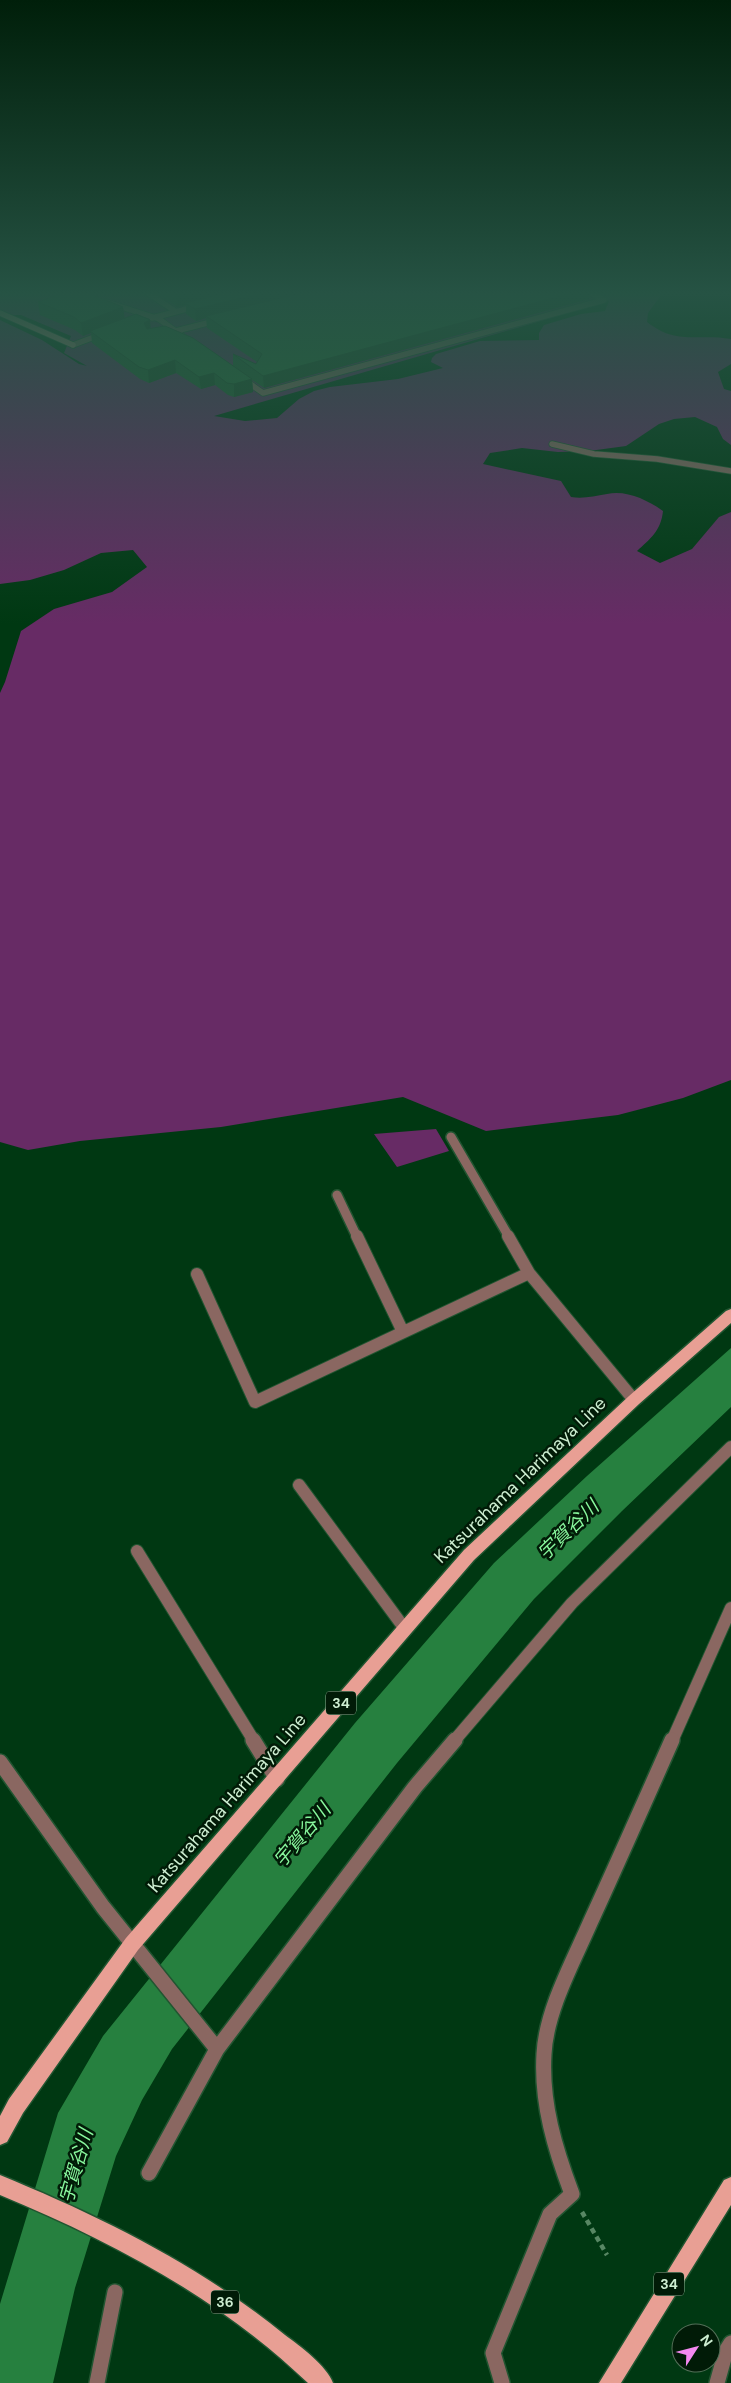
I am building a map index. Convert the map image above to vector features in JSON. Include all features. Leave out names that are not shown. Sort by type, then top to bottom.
[{"type":"main road","name":"Katsurahama Harimaya Line","points":[[0,2135],[16,2106],[132,1944],[469,1554],[634,1400],[731,1314]]},
{"type":"main road","name":"36","points":[[0,2185],[116,2237],[201,2283],[299,2358],[324,2383]]},
{"type":"main road","name":"34","points":[[609,2383],[731,2187]]},
{"type":"street","points":[[552,444],[594,454],[657,459],[731,471]]},
{"type":"street","points":[[450,1137],[529,1273],[634,1400]]},
{"type":"street","points":[[337,1195],[403,1332]]},
{"type":"street","points":[[196,1274],[255,1402],[529,1273]]},
{"type":"street","points":[[149,2173],[217,2049],[414,1787],[572,1603],[731,1447]]},
{"type":"street","points":[[299,1485],[405,1629]]},
{"type":"street","points":[[137,1551],[277,1778]]},
{"type":"street","points":[[502,2383],[493,2353],[550,2214],[572,2194],[555,2150],[545,2093],[544,2052],[552,2019],[567,1976],[731,1608]]},
{"type":"street","points":[[0,1762],[103,1908],[206,2033],[217,2049]]},
{"type":"street","points":[[97,2383],[115,2292]]},
{"type":"street","points":[[717,2383],[726,2351],[731,2343]]},
{"type":"path","points":[[572,2194],[607,2255]]},
{"type":"shaded area","points":[[0,402],[261,402],[214,416],[245,421],[277,418],[295,402],[731,402],[731,445],[723,439],[717,427],[695,417],[674,419],[659,424],[626,446],[589,451],[558,452],[522,448],[490,453],[483,464],[561,481],[571,497],[622,493],[650,503],[663,511],[662,518],[654,534],[637,551],[660,563],[692,549],[719,517],[731,512],[731,1080],[683,1098],[618,1115],[486,1131],[403,1097],[221,1127],[80,1141],[28,1150],[0,1142],[0,693],[21,631],[54,609],[112,592],[147,567],[133,550],[101,553],[64,570],[30,580],[0,584]]},
{"type":"shaded area","points":[[436,1129],[449,1151],[397,1167],[374,1134]]},
{"type":"water","name":"宇賀谷川","points":[[731,1348],[731,1407],[622,1511],[534,1599],[397,1763],[172,2049],[142,2100],[116,2156],[75,2288],[53,2383],[0,2383],[0,2304],[58,2113],[103,2036],[355,1723],[494,1563],[587,1476]]}]
